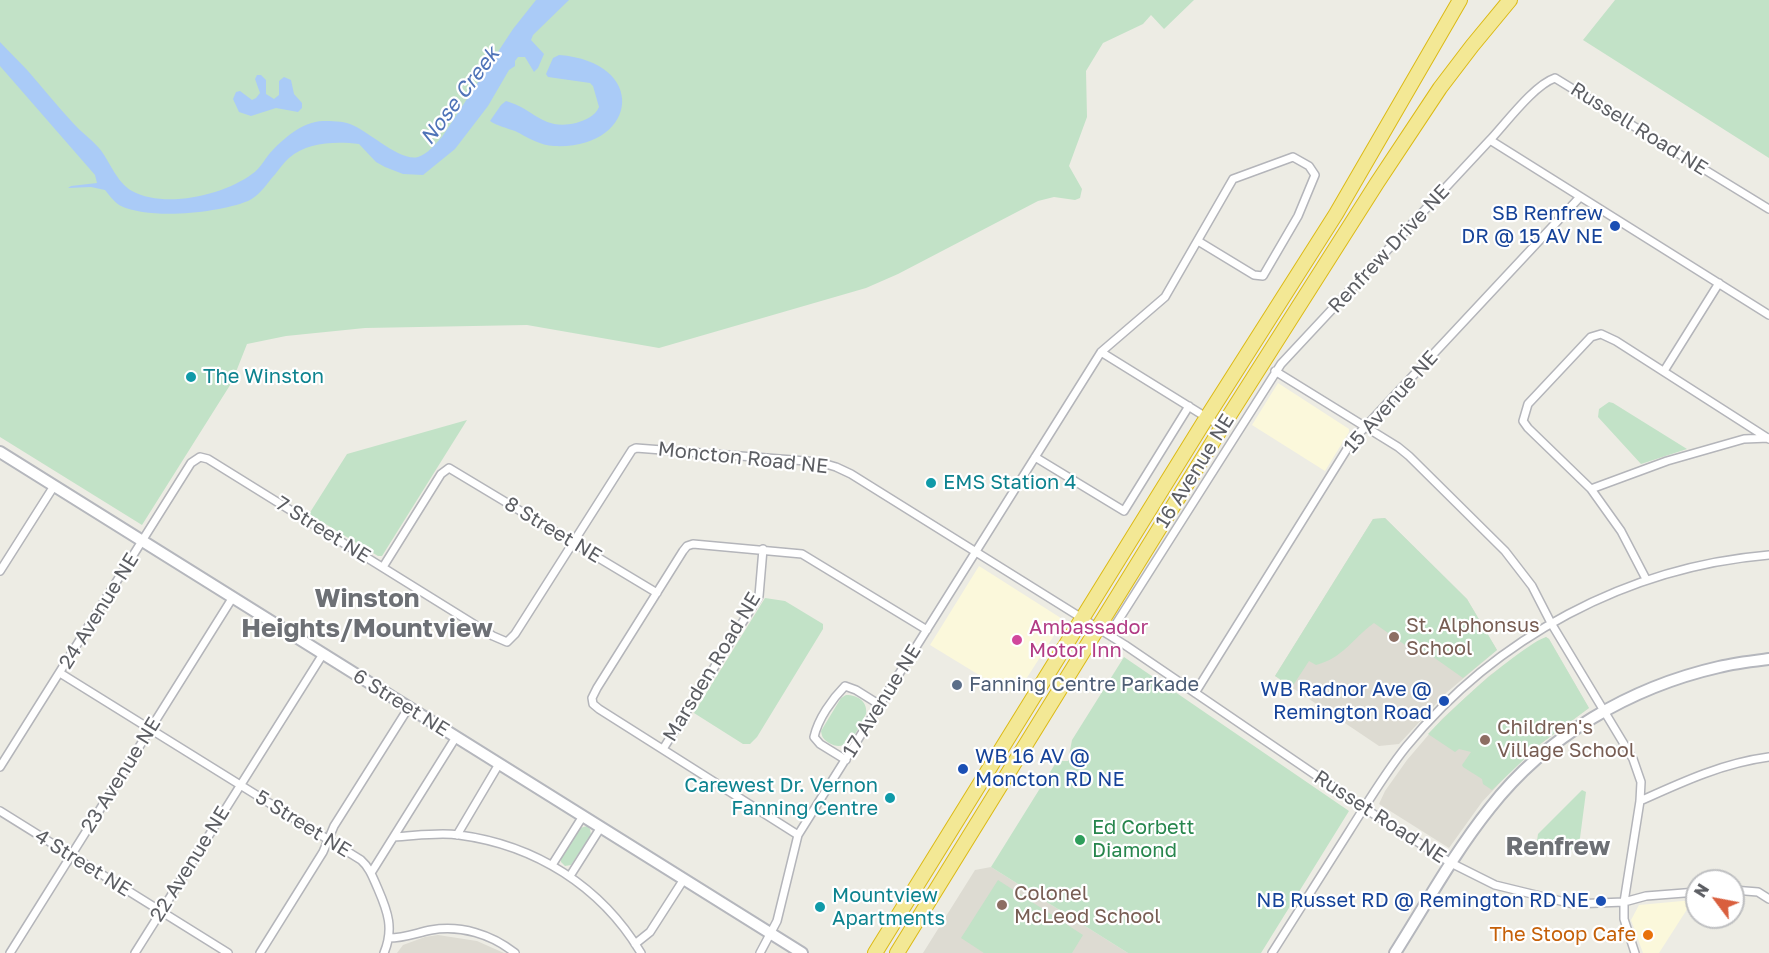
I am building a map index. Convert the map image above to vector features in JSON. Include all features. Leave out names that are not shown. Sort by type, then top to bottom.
[{"type":"highway","name":"16 Avenue NE","points":[[876,953],[1207,417],[1336,214],[1460,0]]},
{"type":"highway","name":"16 Avenue NE","points":[[897,953],[1104,632],[1222,427],[1411,131],[1472,46],[1510,0]]},
{"type":"street","name":"Russell Road NE","points":[[1490,140],[1538,88],[1556,78],[1769,209]]},
{"type":"street","points":[[1490,140],[1769,315]]},
{"type":"street","name":"Renfrew Drive NE","points":[[1104,632],[1275,371],[1490,140]]},
{"type":"street","name":"17 Avenue NE","points":[[760,953],[777,921],[798,835],[1101,352],[1165,297],[1233,179],[1293,157],[1309,166],[1315,175],[1298,216],[1263,276],[1254,275],[1198,241]]},
{"type":"street","name":"15 Avenue NE","points":[[1195,693],[1352,441],[1580,197]]},
{"type":"street","points":[[1664,371],[1719,283]]},
{"type":"street","points":[[1646,579],[1621,531],[1591,489],[1523,421],[1528,404],[1591,337],[1607,336],[1769,438]]},
{"type":"street","points":[[1101,352],[1222,427]]},
{"type":"street","points":[[1275,371],[1409,456],[1475,519],[1505,551],[1532,586],[1551,623],[1605,710],[1638,769],[1641,782],[1640,801],[1624,902],[1624,920],[1635,953]]},
{"type":"street","points":[[1035,458],[1124,511],[1189,406]]},
{"type":"street","points":[[1591,489],[1666,461],[1744,438],[1769,438]]},
{"type":"street","name":"Moncton Road NE","points":[[507,642],[515,634],[627,456],[636,448],[810,461],[836,467],[851,474],[1104,632]]},
{"type":"street","name":"6 Street NE","points":[[0,452],[802,953]]},
{"type":"street","name":"24 Avenue NE","points":[[0,767],[191,463],[200,457]]},
{"type":"street","name":"7 Street NE","points":[[200,457],[208,459],[493,636],[507,642]]},
{"type":"street","name":"8 Street NE","points":[[383,567],[441,474],[449,468],[657,593]]},
{"type":"street","points":[[0,572],[54,486]]},
{"type":"street","points":[[798,835],[593,704],[592,698],[657,593],[687,546],[693,544],[793,552],[808,556],[927,630]]},
{"type":"street","name":"Marsden Road NE","points":[[663,749],[759,596],[763,549]]},
{"type":"street","points":[[1272,953],[1364,808],[1404,750],[1444,705],[1474,678],[1507,652],[1551,623],[1597,599],[1646,579],[1700,565],[1769,555]]},
{"type":"street","name":"23 Avenue NE","points":[[10,953],[233,597]]},
{"type":"street","name":"Russet Road NE","points":[[1104,632],[1364,808],[1451,863],[1495,885],[1573,904],[1624,902],[1646,896],[1685,893]]},
{"type":"street","name":"22 Avenue NE","points":[[135,953],[323,654]]},
{"type":"street","points":[[1395,953],[1451,863],[1492,805],[1518,777],[1559,741],[1605,710],[1650,689],[1720,666],[1769,659]]},
{"type":"street","name":"5 Street NE","points":[[60,673],[361,860],[371,873],[387,911],[389,938]]},
{"type":"street","points":[[846,760],[820,744],[814,736],[816,727],[845,686],[880,705]]},
{"type":"street","points":[[260,953],[329,840],[334,826],[409,707]]},
{"type":"street","points":[[371,873],[456,737]]},
{"type":"street","points":[[1640,801],[1688,778],[1721,766],[1769,757]]},
{"type":"street","points":[[457,835],[499,764]]},
{"type":"street","name":"4 Street NE","points":[[0,811],[228,953]]},
{"type":"street","points":[[552,865],[583,816]]},
{"type":"street","points":[[570,876],[601,827]]},
{"type":"street","points":[[394,837],[457,835],[507,845],[552,865],[570,876],[608,908],[641,953]]},
{"type":"street","points":[[635,944],[651,932],[684,879]]},
{"type":"street","points":[[1745,891],[1769,898]]},
{"type":"street","points":[[384,953],[389,938],[403,938],[433,930],[465,930],[494,940],[515,953]]},
{"type":"shaded area","points":[[1278,383],[1349,429],[1325,471],[1252,425]]},
{"type":"shaded area","name":"St. Alphonsus School","points":[[1385,518],[1467,599],[1497,650],[1446,693],[1399,744],[1379,746],[1275,676],[1373,519]]},
{"type":"shaded area","points":[[979,566],[1064,620],[1019,690],[1002,689],[930,645]]},
{"type":"shaded area","name":"Children's Village School","points":[[1546,637],[1589,708],[1539,745],[1510,772],[1482,802],[1449,848],[1379,804],[1385,791],[1407,760],[1442,719],[1489,676]]},
{"type":"shaded area","name":"Colonel McLeod School","points":[[991,867],[1128,953],[923,953],[975,870]]},
{"type":"shaded area","points":[[1685,901],[1685,912],[1659,953],[1643,953],[1631,920],[1639,905]]},
{"type":"shaded area","points":[[438,935],[477,941],[504,953],[397,953],[403,945]]},
{"type":"green space","points":[[0,0],[1194,0],[1164,29],[1151,15],[1143,24],[1103,43],[1086,71],[1087,117],[1069,166],[1082,189],[1080,198],[1075,200],[1054,197],[1038,201],[898,274],[866,288],[659,348],[527,325],[365,328],[286,336],[247,344],[232,382],[142,525],[0,437]]},
{"type":"green space","points":[[1615,0],[1769,0],[1769,158],[1583,40]]},
{"type":"green space","points":[[1609,402],[1687,449],[1641,464],[1598,417],[1599,409]]},
{"type":"green space","points":[[467,420],[382,556],[378,556],[309,514],[347,454]]},
{"type":"green space","points":[[1385,518],[1467,599],[1497,650],[1463,678],[1419,647],[1415,652],[1374,623],[1333,658],[1316,665],[1309,661],[1292,687],[1275,676],[1373,519]]},
{"type":"green space","points":[[765,598],[785,601],[823,624],[823,629],[757,737],[750,744],[743,744],[694,713]]},
{"type":"green space","name":"Children's Village School","points":[[1546,637],[1589,708],[1539,745],[1492,790],[1483,784],[1482,779],[1463,767],[1462,765],[1471,752],[1459,749],[1455,752],[1428,734],[1491,675]]},
{"type":"green space","points":[[1124,657],[1349,811],[1261,953],[1128,953],[991,867],[1057,761],[1068,761],[1072,740]]},
{"type":"green space","points":[[846,695],[861,700],[864,703],[866,714],[852,738],[842,746],[836,746],[825,740],[821,731],[841,698]]},
{"type":"green space","points":[[1582,790],[1586,792],[1580,838],[1576,849],[1556,849],[1537,841],[1538,834]]},
{"type":"green space","points":[[587,826],[591,835],[571,865],[565,866],[561,859],[580,828]]},
{"type":"green space","points":[[998,880],[1083,935],[1072,953],[984,953],[961,938]]},
{"type":"water","points":[[536,0],[569,0],[533,35],[531,40],[544,54],[538,68],[534,72],[525,57],[518,57],[515,66],[509,70],[488,106],[455,149],[423,175],[403,174],[385,167],[376,162],[359,144],[322,144],[304,149],[289,158],[258,194],[248,201],[203,212],[149,213],[121,206],[105,190],[91,187],[68,188],[97,183],[95,175],[0,66],[0,42],[73,123],[99,148],[126,187],[145,196],[161,199],[194,197],[226,188],[252,174],[287,137],[315,122],[347,123],[402,155],[422,156],[442,137],[513,29]]},
{"type":"water","points":[[559,55],[588,61],[608,73],[620,88],[622,105],[616,121],[603,134],[582,144],[549,146],[490,121],[506,101],[555,124],[576,123],[595,113],[599,107],[590,83],[548,77],[546,74],[553,58]]},
{"type":"water","points":[[257,75],[261,75],[266,80],[266,94],[274,99],[279,95],[279,81],[284,77],[291,80],[294,94],[302,103],[302,108],[298,112],[276,108],[251,116],[239,112],[233,99],[236,92],[240,91],[252,100],[256,98],[260,93],[255,79]]},
{"type":"place","name":"SB Renfrew DR @ 15 AV NE","points":[[1615,226]]},
{"type":"place","name":"The Winston","points":[[191,377]]},
{"type":"place","name":"EMS Station 4","points":[[931,483]]},
{"type":"place","name":"St. Alphonsus School","points":[[1394,637]]},
{"type":"place","name":"Ambassador Motor Inn","points":[[1017,640]]},
{"type":"place","name":"Fanning Centre Parkade","points":[[957,685]]},
{"type":"place","name":"WB Radnor Ave @ Remington Road","points":[[1444,701]]},
{"type":"place","name":"Children's Village School","points":[[1485,740]]},
{"type":"place","name":"WB 16 AV @ Moncton RD NE","points":[[963,769]]},
{"type":"place","name":"Carewest Dr. Vernon Fanning Centre","points":[[890,798]]},
{"type":"place","name":"Ed Corbett Diamond","points":[[1080,840]]},
{"type":"place","name":"NB Russet RD @ Remington RD NE","points":[[1601,901]]},
{"type":"place","name":"Colonel McLeod School","points":[[1002,905]]},
{"type":"place","name":"Mountview Apartments","points":[[820,907]]},
{"type":"place","name":"The Stoop Cafe","points":[[1648,935]]},
{"type":"district","name":"Winston Heights/Mountview","points":[[367,614]]},
{"type":"district","name":"Renfrew","points":[[1558,847]]},
{"type":"water label","name":"Nose Creek","points":[[460,96]]}]
